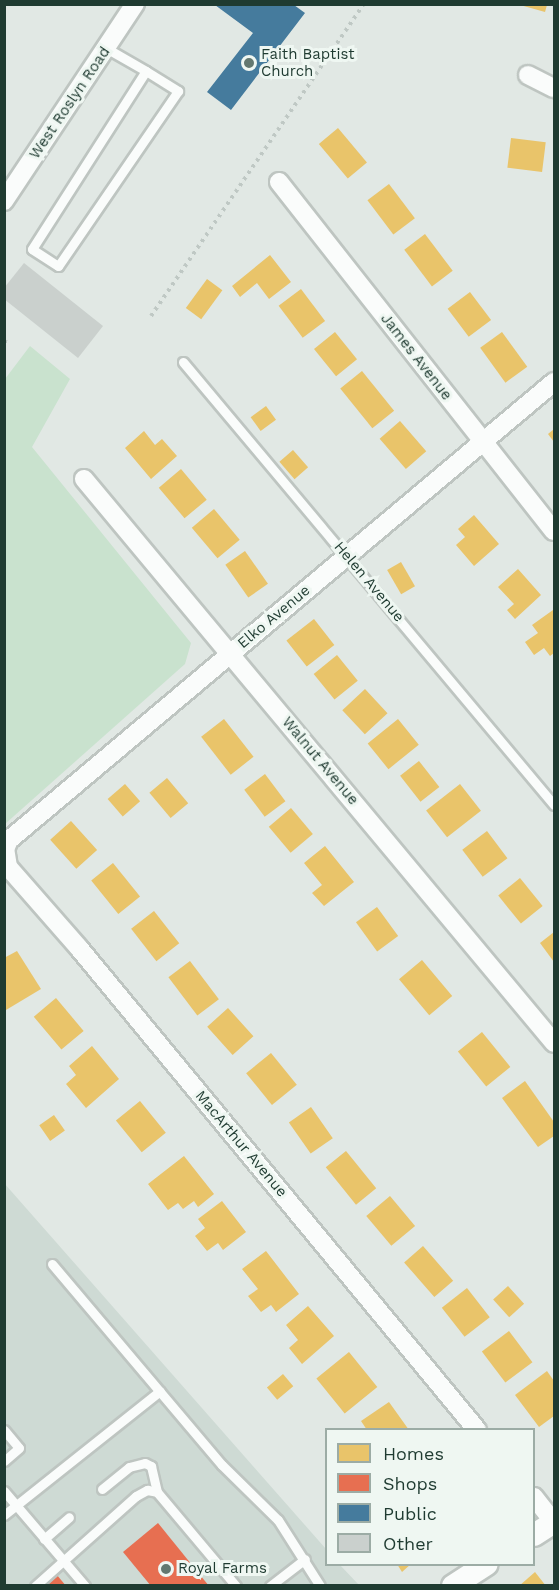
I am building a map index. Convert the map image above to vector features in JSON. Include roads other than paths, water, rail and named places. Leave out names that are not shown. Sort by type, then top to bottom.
[{"type":"street","name":"West Roslyn Road","points":[[4,201],[135,4]]},
{"type":"street","points":[[528,75],[555,88]]},
{"type":"street","name":"James Avenue","points":[[279,182],[555,531]]},
{"type":"street","name":"Elko Avenue","points":[[5,858],[9,840],[555,382]]},
{"type":"street","name":"Walnut Avenue","points":[[84,479],[555,1043]]},
{"type":"street","name":"MacArthur Avenue","points":[[5,858],[8,867],[94,966],[475,1428]]},
{"type":"street","points":[[535,1498],[554,1523],[535,1535]]},
{"type":"street","points":[[453,1586],[484,1566]]},
{"type":"lane","points":[[106,48],[146,71],[178,91],[58,266],[32,249],[146,71]]},
{"type":"lane","name":"Helen Avenue","points":[[183,362],[555,804]]},
{"type":"lane","points":[[52,1264],[236,1481],[278,1520],[320,1586]]},
{"type":"lane","points":[[4,1515],[160,1391]]},
{"type":"lane","points":[[4,1430],[20,1448],[4,1461]]},
{"type":"lane","points":[[102,1489],[129,1467],[145,1462],[151,1466],[157,1492],[236,1586]]},
{"type":"lane","points":[[35,1586],[136,1496],[147,1490],[157,1492]]},
{"type":"lane","points":[[4,1491],[85,1585]]},
{"type":"lane","points":[[44,1539],[69,1517]]},
{"type":"lane","points":[[270,1586],[304,1559]]},
{"type":"place","name":"Faith Baptist Church","points":[[249,63]]},
{"type":"place","name":"Royal Farms","points":[[166,1569]]}]
